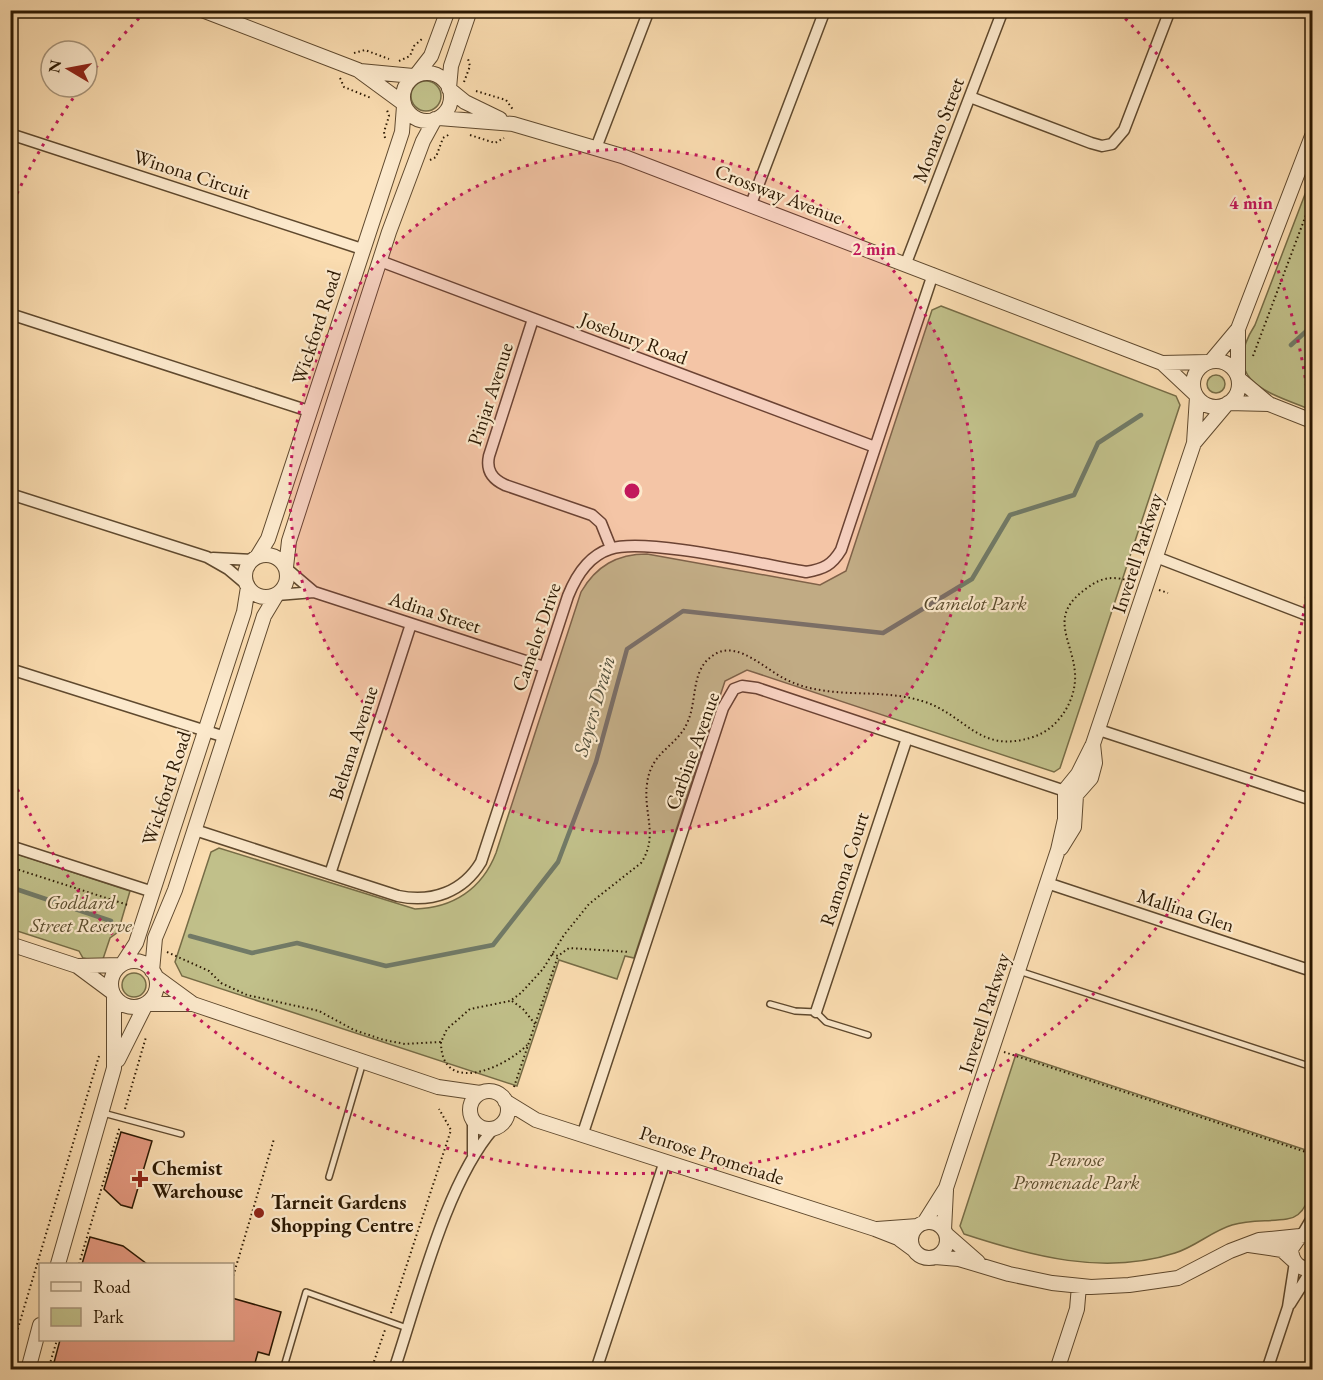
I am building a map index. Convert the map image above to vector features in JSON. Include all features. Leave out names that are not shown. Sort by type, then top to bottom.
[{"type":"street","points":[[202,10],[358,70],[415,75],[436,74],[449,89]]},
{"type":"street","points":[[404,105],[405,86],[431,56],[448,10]]},
{"type":"street","points":[[358,70],[404,105],[418,120],[437,118],[449,105],[451,66],[470,10]]},
{"type":"street","points":[[596,148],[649,10]]},
{"type":"street","points":[[751,204],[825,10]]},
{"type":"street","name":"Monaro Street","points":[[906,263],[1003,10]]},
{"type":"street","points":[[970,96],[1090,143],[1106,146],[1112,144],[1124,130],[1170,10]]},
{"type":"street","name":"Crossway Avenue","points":[[449,89],[465,102],[513,124],[596,148],[751,204],[1162,363],[1196,395]]},
{"type":"street","name":"Wickford Road","points":[[255,558],[265,548],[402,132],[404,105]]},
{"type":"street","name":"Crossway Avenue","points":[[437,118],[513,124]]},
{"type":"street","name":"Wickford Road","points":[[286,568],[289,541],[380,261],[411,170],[437,118]]},
{"type":"street","name":"Winona Circuit","points":[[10,134],[362,249]]},
{"type":"street","points":[[1269,404],[1210,406],[1196,395],[1193,386],[1196,371],[1210,361],[1238,329],[1312,136]]},
{"type":"street","name":"Josebury Road","points":[[380,261],[875,447]]},
{"type":"street","points":[[611,548],[653,547],[806,572],[825,568],[834,562],[841,550],[933,274]]},
{"type":"street","points":[[10,314],[329,417]]},
{"type":"street","name":"Pinjar Avenue","points":[[533,319],[489,456],[489,470],[494,480],[505,485],[592,515],[601,523],[611,548]]},
{"type":"street","points":[[1227,404],[1238,393],[1238,329]]},
{"type":"street","points":[[1210,361],[1231,365],[1239,378],[1269,404],[1312,421]]},
{"type":"street","name":"Crossway Avenue","points":[[1162,363],[1210,361]]},
{"type":"street","name":"Inverell Parkway","points":[[921,1224],[946,1188],[1019,971],[1058,850],[1071,793],[1094,744],[1194,442],[1196,395]]},
{"type":"street","name":"Inverell Parkway","points":[[1194,442],[1227,404]]},
{"type":"street","points":[[10,494],[207,558],[228,569],[263,598],[276,595],[287,584],[286,568],[270,555],[255,558],[207,558]]},
{"type":"street","name":"Camelot Drive","points":[[195,830],[398,896],[416,898],[444,894],[469,878],[486,849],[544,667],[578,575],[592,560],[611,548]]},
{"type":"street","points":[[1156,557],[1312,617]]},
{"type":"street","points":[[247,586],[246,572],[255,558]]},
{"type":"street","name":"Adina Street","points":[[286,568],[314,592],[544,667]]},
{"type":"street","name":"Wickford Road","points":[[122,964],[136,943],[153,892],[244,612],[247,586]]},
{"type":"street","name":"Adina Street","points":[[276,595],[314,592]]},
{"type":"street","name":"Wickford Road","points":[[154,974],[155,938],[171,901],[264,616],[276,595]]},
{"type":"street","name":"Beltana Avenue","points":[[330,874],[411,624]]},
{"type":"street","points":[[10,669],[225,737]]},
{"type":"street","name":"Carbine Avenue","points":[[583,1133],[723,708],[734,689],[742,686],[757,688],[1071,793]]},
{"type":"street","points":[[1098,730],[1312,800]]},
{"type":"street","name":"Ramona Court","points":[[816,1012],[907,738]]},
{"type":"street","points":[[10,846],[153,892]]},
{"type":"street","name":"Mallina Glen","points":[[1047,883],[1312,971]]},
{"type":"street","points":[[10,944],[77,966],[129,1007],[146,1004],[193,1004],[364,1060],[438,1087],[497,1093],[505,1101],[507,1116],[473,1155],[438,1236],[394,1370]]},
{"type":"street","points":[[77,966],[138,961],[193,1004]]},
{"type":"street","points":[[114,1068],[111,977],[122,964]]},
{"type":"street","points":[[58,1263],[114,1068],[146,1004],[154,994],[154,974]]},
{"type":"street","points":[[438,1087],[457,1101],[482,1128],[497,1127]]},
{"type":"street","points":[[473,1155],[470,1104],[480,1093]]},
{"type":"street","name":"Penrose Promenade","points":[[505,1101],[536,1120],[583,1133],[875,1229],[913,1249]]},
{"type":"street","name":"Penrose Promenade","points":[[497,1127],[536,1120]]},
{"type":"street","points":[[596,1370],[665,1161]]},
{"type":"street","name":"Inverell Parkway","points":[[945,1232],[946,1188]]},
{"type":"street","points":[[1268,1370],[1288,1307],[1294,1261],[1291,1249],[1305,1235],[1312,1218]]},
{"type":"street","points":[[980,1264],[938,1224],[921,1224],[912,1234],[913,1249],[925,1258],[935,1257],[980,1264],[1026,1278],[1079,1286],[1129,1285],[1178,1278],[1230,1251],[1269,1238],[1305,1235]]},
{"type":"street","name":"Penrose Promenade","points":[[875,1229],[921,1224]]},
{"type":"street","points":[[935,1257],[944,1250],[945,1232]]},
{"type":"street","points":[[1249,1245],[1282,1250],[1303,1268],[1312,1269],[1288,1307]]},
{"type":"street","points":[[1057,1370],[1077,1309],[1079,1286]]},
{"type":"street","points":[[28,1370],[39,1329]]},
{"type":"lane","points":[[1019,971],[1312,1067]]},
{"type":"lane","points":[[770,1004],[795,1011],[816,1012],[825,1022],[868,1035]]},
{"type":"lane","points":[[329,1177],[364,1060]]},
{"type":"lane","points":[[103,1113],[181,1134]]},
{"type":"lane","points":[[283,1370],[306,1292],[408,1328]]},
{"type":"path","points":[[365,50],[396,62],[410,56],[414,46]]},
{"type":"path","points":[[464,83],[470,66]]},
{"type":"path","points":[[344,87],[382,103],[389,116],[384,132]]},
{"type":"path","points":[[469,89],[507,100]]},
{"type":"path","points":[[467,134],[495,143]]},
{"type":"path","points":[[1251,360],[1312,199]]},
{"type":"path","points":[[10,867],[128,905]]},
{"type":"path","points":[[514,1087],[558,956],[568,948],[623,950],[640,956]]},
{"type":"path","points":[[552,954],[558,956]]},
{"type":"path","points":[[510,1001],[523,1009],[535,1024]]},
{"type":"path","points":[[79,1263],[147,1033]]},
{"type":"path","points":[[441,1042],[441,1051],[449,1065],[463,1072],[476,1073],[507,1061],[528,1043]]},
{"type":"path","points":[[10,1355],[101,1048]]},
{"type":"path","points":[[993,1048],[1312,1154]]},
{"type":"path","points":[[372,1370],[451,1130],[440,1109]]},
{"type":"path","points":[[234,1273],[274,1139]]},
{"type":"path","points":[[48,1370],[57,1341]]},
{"type":"green space","points":[[426,81],[436,86],[441,96],[436,106],[426,111],[416,106],[411,96],[416,86]]},
{"type":"green space","points":[[1312,176],[1312,410],[1280,397],[1254,382],[1246,372],[1243,360],[1245,344],[1255,325]]},
{"type":"green space","name":"Camelot Park","points":[[941,306],[1176,396],[1180,405],[1060,768],[1054,772],[747,670],[725,681],[634,958],[625,956],[617,979],[559,960],[517,1086],[182,976],[175,962],[211,852],[219,848],[415,909],[442,905],[454,900],[474,886],[483,877],[496,853],[581,592],[593,575],[608,563],[626,556],[647,554],[820,585],[846,571],[932,310]]},
{"type":"green space","points":[[1216,375],[1222,378],[1225,384],[1222,390],[1216,393],[1210,390],[1207,384],[1210,378]]},
{"type":"green space","name":"Goddard Street Reserve","points":[[11,852],[130,891],[118,932],[110,938],[102,962],[83,958],[79,951],[11,929]]},
{"type":"green space","points":[[134,973],[143,976],[146,985],[143,994],[134,997],[125,994],[122,985],[125,976]]},
{"type":"green space","name":"Penrose Promenade Park","points":[[1016,1054],[1312,1152],[1312,1181],[1307,1202],[1296,1216],[1287,1219],[1232,1225],[1175,1253],[1148,1260],[1122,1263],[1095,1263],[1041,1256],[964,1234],[960,1226]]},
{"type":"building","points":[[121,1132],[152,1141],[132,1208],[121,1205],[104,1189]]},
{"type":"building","points":[[90,1237],[123,1246],[146,1263],[82,1263]]},
{"type":"building","points":[[234,1299],[281,1312],[269,1355],[258,1352],[253,1370],[52,1370],[60,1341],[234,1341]]},
{"type":"waterway","name":"Sayers Drain","points":[[1291,345],[1312,326]]},
{"type":"waterway","name":"Sayers Drain","points":[[190,936],[252,953],[297,943],[386,966],[493,945],[558,862],[596,762],[627,649],[683,611],[883,633],[972,579],[1010,515],[1074,495],[1098,443],[1141,415]]},
{"type":"waterway","name":"Sayers Drain","points":[[10,887],[111,921]]},
{"type":"place","name":"Chemist Warehouse","points":[[140,1179]]},
{"type":"place","name":"Tarneit Gardens Shopping Centre","points":[[259,1213]]}]
